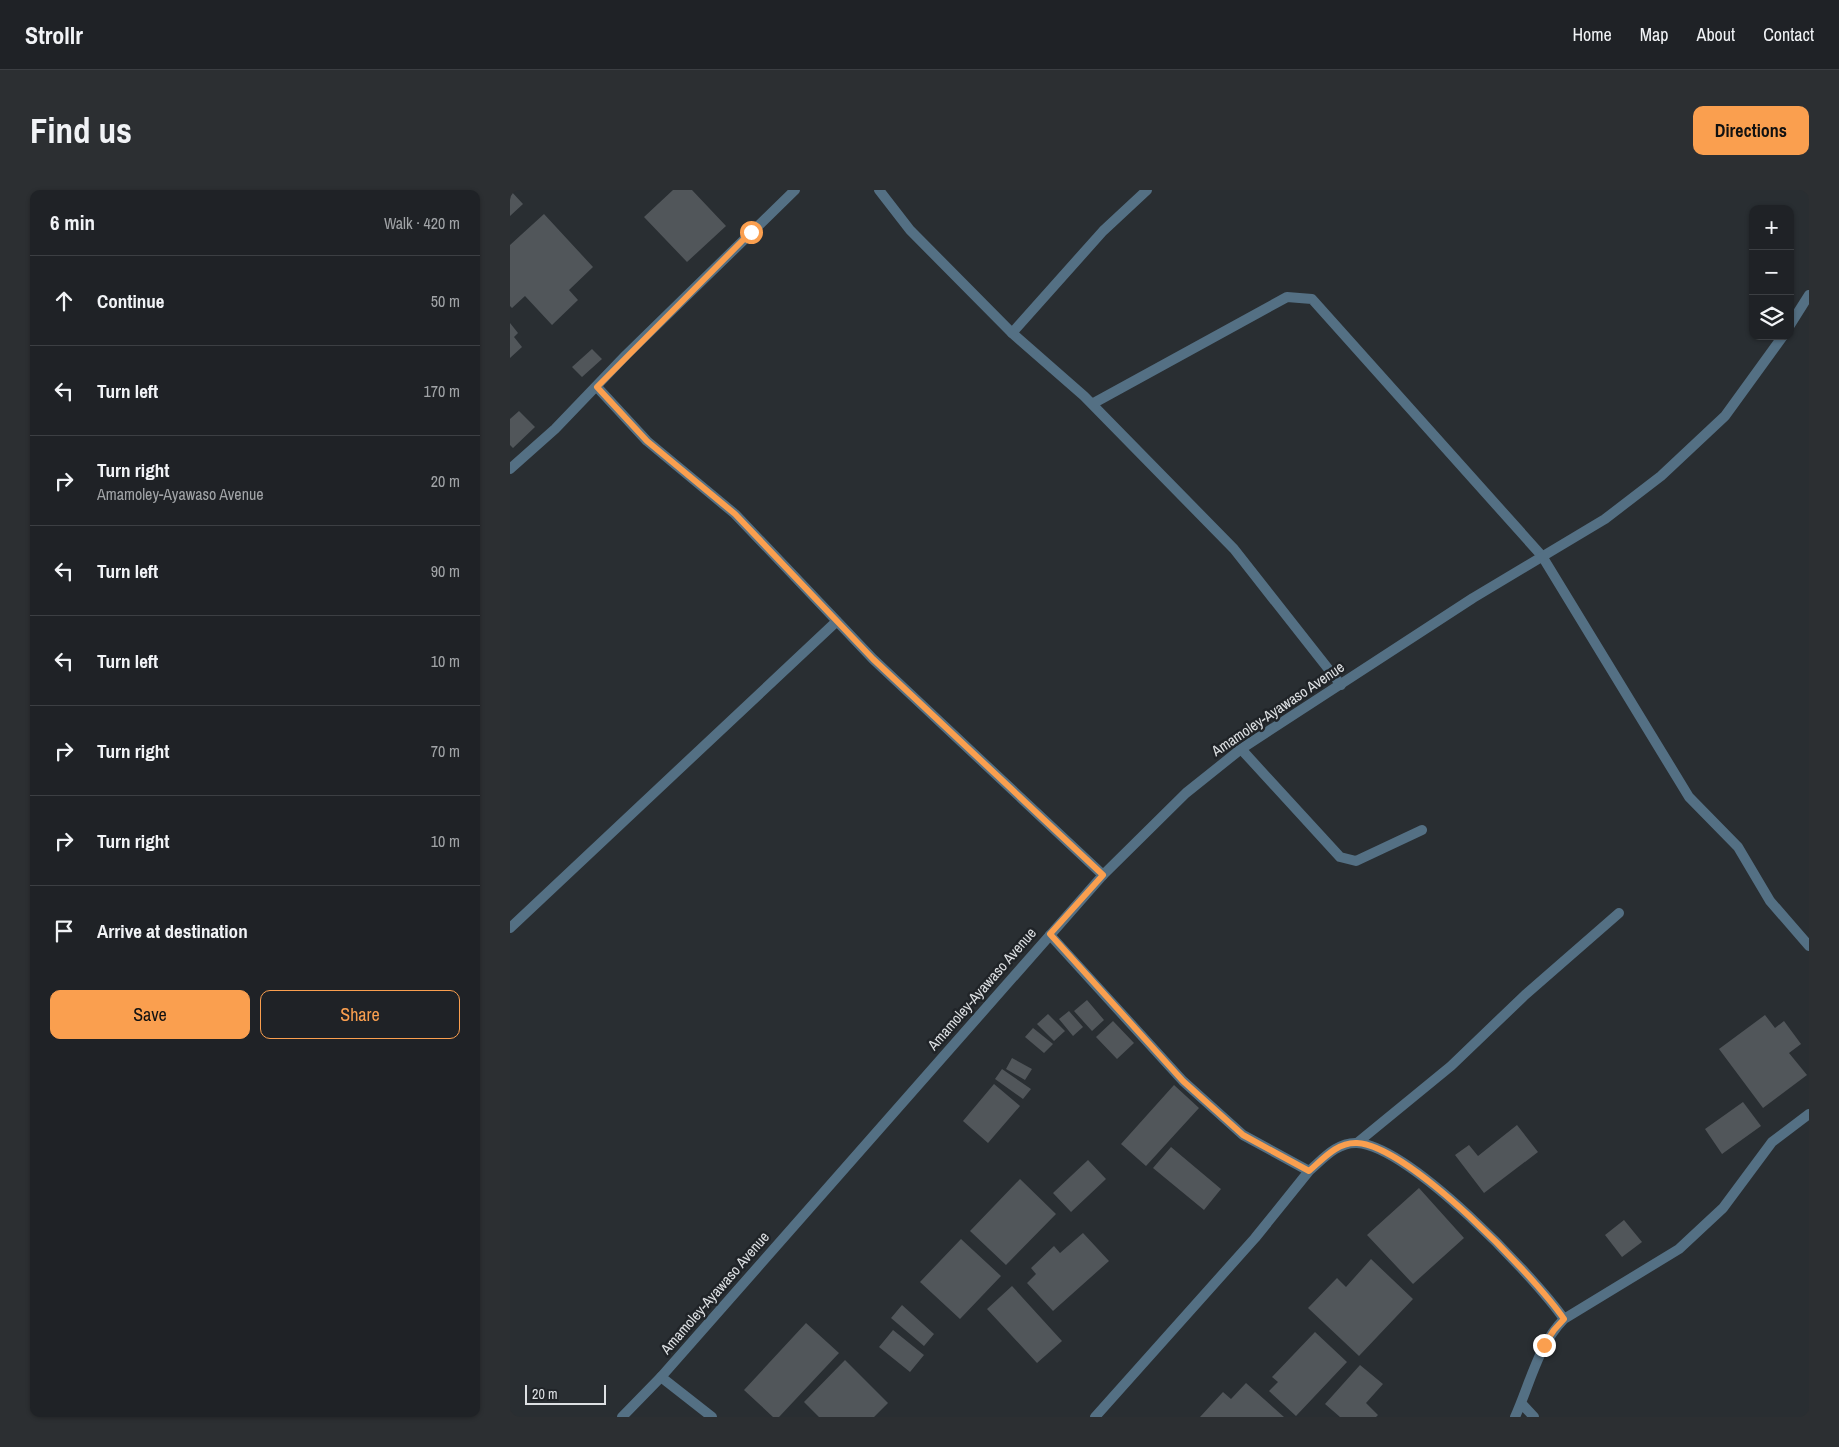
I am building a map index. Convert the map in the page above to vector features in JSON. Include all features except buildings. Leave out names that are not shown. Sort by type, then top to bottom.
[{"type":"street","points":[[510,469],[597,387],[796,190]]},
{"type":"street","points":[[879,190],[910,230],[1012,332],[1092,404],[1234,549],[1341,685]]},
{"type":"street","points":[[1012,332],[1103,231],[1147,190]]},
{"type":"street","points":[[1794,319],[1809,295]]},
{"type":"street","points":[[1092,404],[1287,297],[1312,298],[1542,556],[1689,797],[1738,847],[1770,901],[1809,946]]},
{"type":"street","name":"Amamoley-Ayawaso Avenue","points":[[622,1417],[661,1376],[1103,875],[1186,793],[1241,749],[1473,598],[1605,519],[1662,476],[1726,416],[1780,340]]},
{"type":"street","points":[[597,387],[647,441],[735,514],[873,659],[1103,875]]},
{"type":"street","points":[[510,928],[837,621]]},
{"type":"street","points":[[1241,749],[1340,857],[1356,861],[1422,830]]},
{"type":"street","points":[[1095,1417],[1255,1238],[1309,1171],[1335,1148],[1357,1143],[1452,1066],[1525,995],[1619,913]]},
{"type":"street","points":[[1050,934],[1183,1081],[1243,1135],[1309,1171]]},
{"type":"street","points":[[1515,1417],[1544,1345],[1564,1319],[1679,1249],[1723,1208],[1772,1142],[1809,1114]]},
{"type":"street","points":[[1357,1143],[1384,1151],[1408,1166],[1440,1192],[1525,1272],[1564,1319]]},
{"type":"street","points":[[661,1376],[712,1417]]},
{"type":"street","points":[[1521,1403],[1534,1417]]},
{"type":"route","points":[[751,232],[626,355],[597,387],[647,441],[735,514],[873,659],[1103,875],[1050,934],[1183,1081],[1243,1135],[1309,1171],[1335,1148],[1357,1143],[1384,1151],[1408,1166],[1455,1204],[1525,1272],[1556,1307],[1564,1319],[1544,1345]]}]
